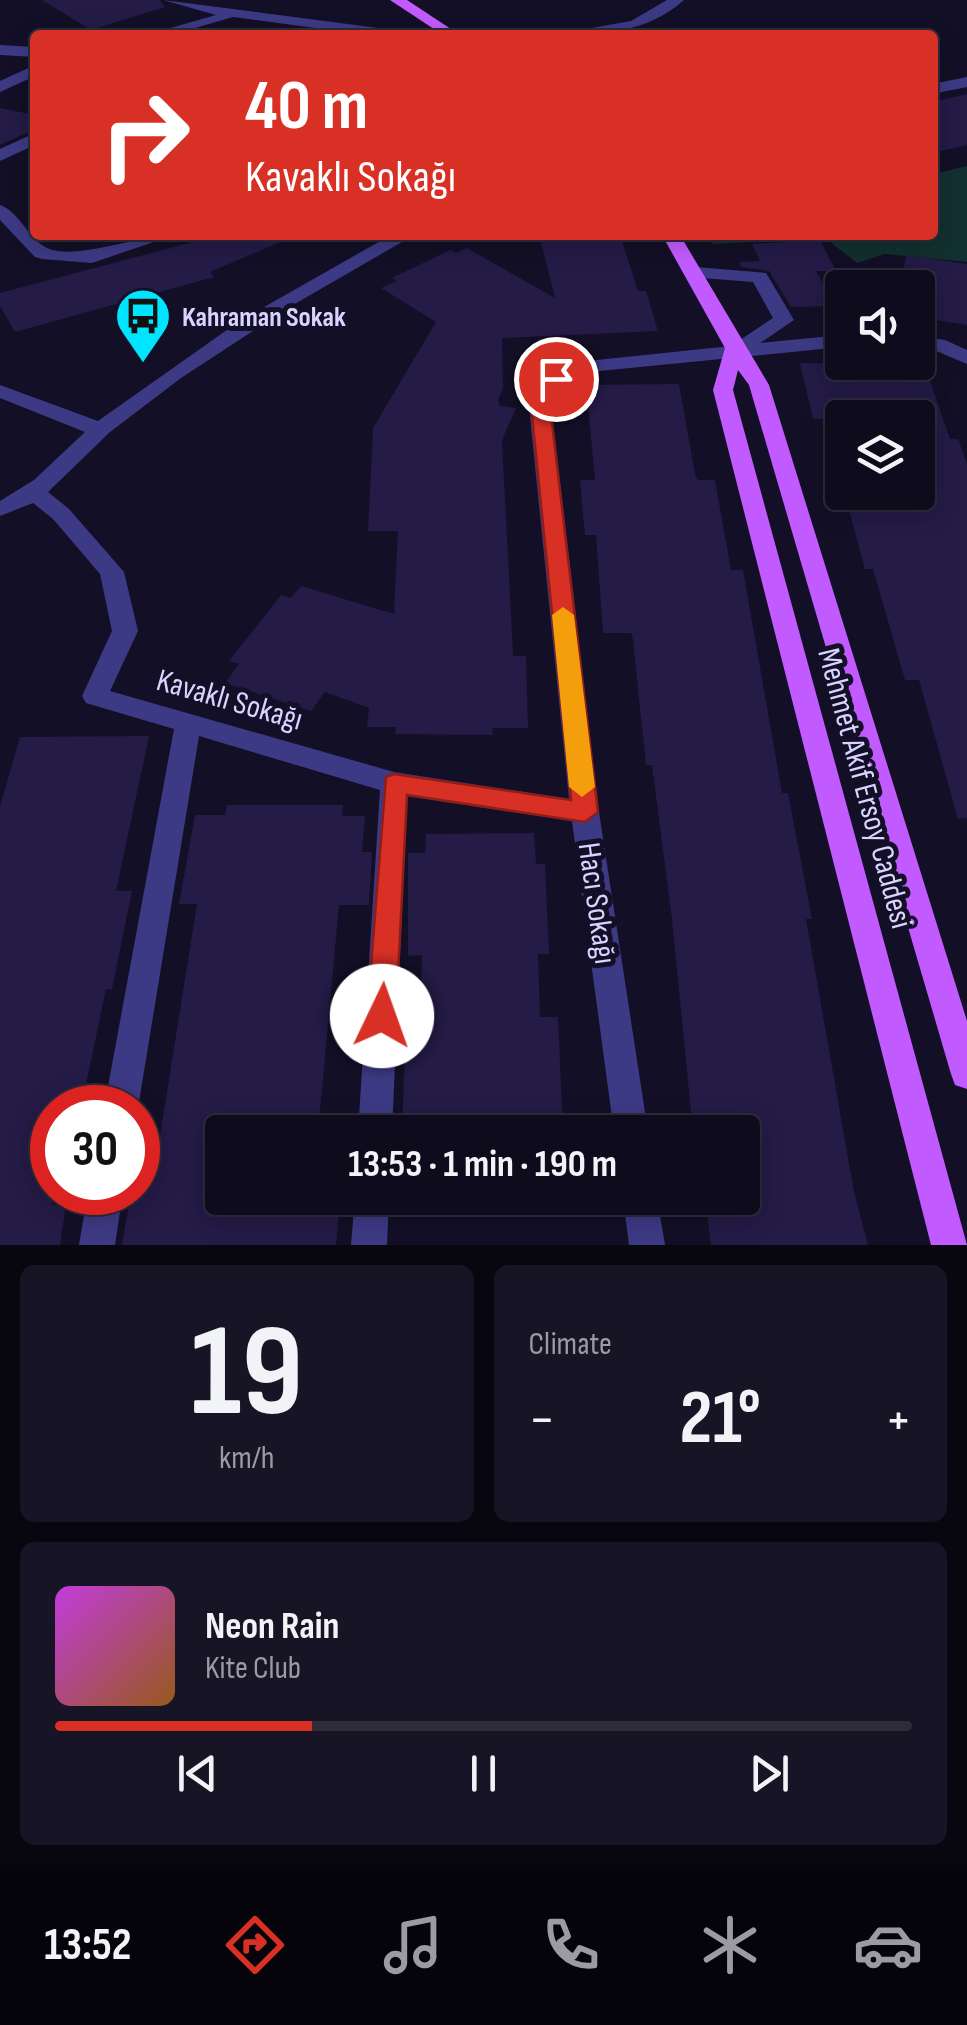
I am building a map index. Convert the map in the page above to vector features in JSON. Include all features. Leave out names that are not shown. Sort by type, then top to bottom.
[{"type":"main road","points":[[397,0],[445,30]]},
{"type":"main road","name":"Mehmet Akif Ersoy Caddesi","points":[[675,240],[698,273],[733,351],[758,385],[967,1074]]},
{"type":"main road","name":"Mehmet Akif Ersoy Caddesi","points":[[733,351],[723,390],[949,1245]]},
{"type":"street","points":[[170,0],[237,14],[362,30]]},
{"type":"street","points":[[596,30],[635,25],[677,0]]},
{"type":"street","points":[[173,30],[237,14]]},
{"type":"street","points":[[0,50],[30,52]]},
{"type":"street","points":[[0,88],[30,73]]},
{"type":"street","points":[[938,87],[967,82]]},
{"type":"street","points":[[0,156],[30,141]]},
{"type":"street","points":[[0,210],[42,253],[92,257],[148,240]]},
{"type":"street","points":[[0,509],[24,502],[101,430],[280,301],[396,240]]},
{"type":"street","points":[[698,273],[758,276],[784,320],[733,351]]},
{"type":"street","name":"Hacı Sokağı","points":[[629,1115],[585,812],[540,406],[556,379],[586,366],[825,343]]},
{"type":"street","points":[[935,344],[967,358]]},
{"type":"street","points":[[0,390],[101,430]]},
{"type":"street","name":"Kavaklı Sokağı","points":[[34,492],[61,514],[112,572],[125,632],[95,696],[394,784],[585,812]]},
{"type":"street","points":[[125,1085],[188,724]]},
{"type":"street","points":[[377,1115],[394,784]]},
{"type":"street","points":[[97,1245],[102,1215]]},
{"type":"street","points":[[369,1245],[371,1215]]},
{"type":"street","points":[[643,1215],[647,1245]]},
{"type":"green space","points":[[967,166],[967,262],[885,254],[857,263],[828,240],[938,240],[938,173]]},
{"type":"green space","points":[[710,240],[788,240],[713,244]]},
{"type":"building","points":[[42,0],[159,0],[165,7],[91,30]]},
{"type":"building","points":[[967,94],[967,145],[938,152],[938,101]]},
{"type":"building","points":[[0,108],[30,114],[30,131],[0,145]]},
{"type":"building","points":[[200,240],[285,240],[210,272],[214,277],[15,332],[0,306],[0,293]]},
{"type":"building","points":[[540,240],[622,240],[638,291],[646,291],[658,331],[502,338],[503,388],[498,400],[500,406],[516,408],[502,440],[513,656],[526,656],[528,728],[492,728],[493,735],[395,734],[396,727],[367,727],[369,708],[325,692],[311,711],[225,683],[239,664],[229,661],[281,595],[291,598],[301,586],[394,614],[398,531],[368,531],[373,428],[436,322],[381,288],[397,281],[392,278],[450,250],[456,253],[467,248],[555,298]]},
{"type":"building","points":[[820,240],[835,270],[816,271],[825,288],[825,306],[791,307],[769,271],[741,267],[739,262],[760,261],[752,244]]},
{"type":"building","points":[[906,255],[967,264],[967,325],[935,320],[935,270],[904,270]]},
{"type":"building","points":[[800,363],[825,363],[825,380],[930,380],[950,439],[958,439],[967,464],[967,818],[958,819],[919,680],[905,680],[873,569],[865,569],[849,510],[935,510],[935,400],[825,400],[825,419],[813,419]]},
{"type":"building","points":[[679,384],[695,474],[698,480],[715,480],[731,570],[743,570],[782,793],[788,793],[812,919],[806,919],[854,1192],[868,1245],[711,1245],[707,1215],[760,1215],[760,1115],[691,1115],[672,919],[652,765],[646,765],[633,640],[631,633],[603,633],[596,535],[585,535],[580,480],[595,480],[586,385]]},
{"type":"building","points":[[149,736],[116,891],[132,891],[112,989],[106,989],[86,1085],[30,1085],[30,1215],[64,1215],[60,1245],[0,1245],[0,806],[20,737]]},
{"type":"building","points":[[227,805],[343,805],[342,816],[365,816],[362,852],[372,852],[369,905],[339,905],[320,1115],[205,1115],[205,1215],[339,1215],[336,1245],[122,1245],[127,1215],[160,1215],[160,1136],[197,904],[179,904],[195,815],[225,815]]},
{"type":"building","points":[[534,833],[536,864],[545,864],[549,954],[538,954],[540,1017],[558,1017],[562,1115],[403,1115],[406,1018],[420,1018],[422,955],[408,956],[408,853],[425,853],[426,834]]},
{"type":"slow traffic","points":[[563,615],[582,787]]},
{"type":"place","name":"Kahraman Sokak","points":[[143,365]]},
{"type":"route","points":[[382,1016],[394,784],[585,812],[540,406],[556,379]]}]
